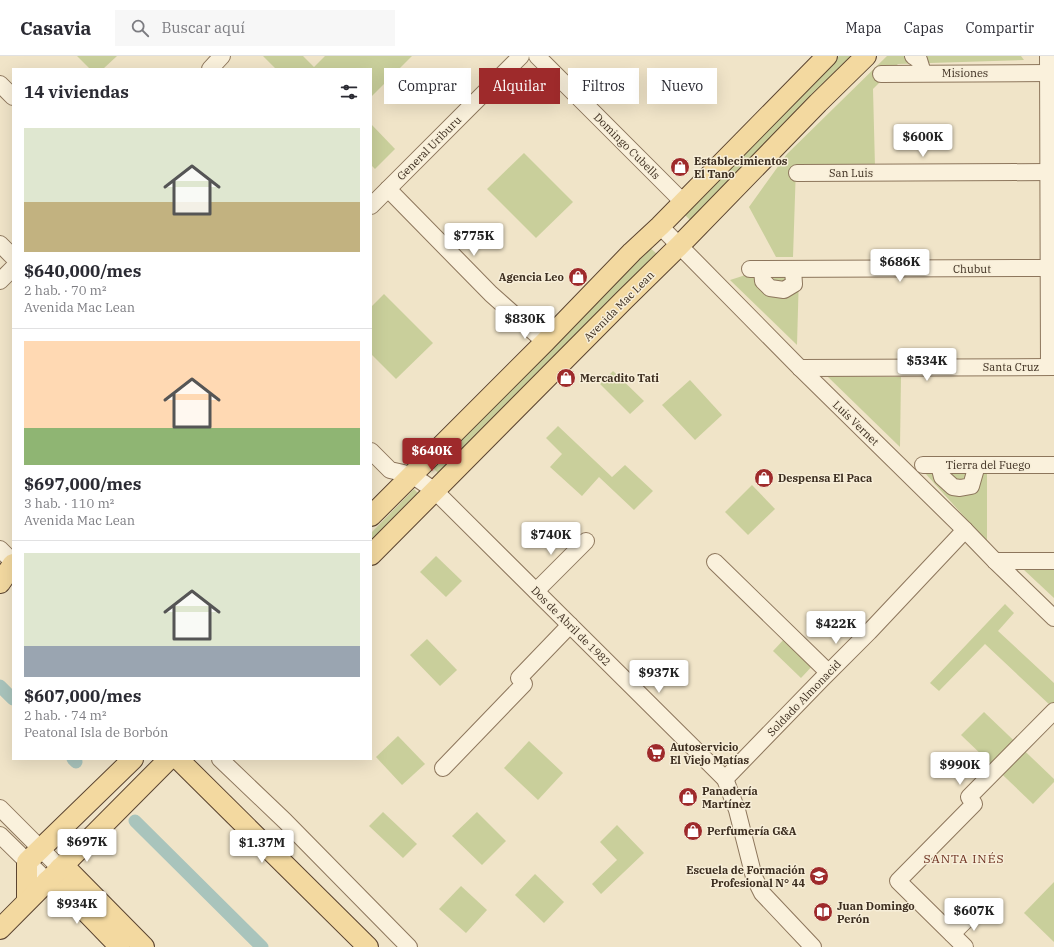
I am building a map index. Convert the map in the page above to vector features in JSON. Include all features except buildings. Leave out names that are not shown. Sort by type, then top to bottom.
[{"type":"main road","points":[[372,515],[545,342],[632,252],[684,202],[827,56]]},
{"type":"main road","name":"Avenida Mac Lean","points":[[372,554],[680,246],[818,102],[866,56]]},
{"type":"main road","points":[[4,585],[12,565]]},
{"type":"main road","points":[[0,928],[167,760]]},
{"type":"main road","points":[[179,760],[368,947]]},
{"type":"main road","points":[[27,901],[34,856],[127,764]]},
{"type":"main road","points":[[53,874],[67,869],[144,947]]},
{"type":"main road","points":[[53,874],[59,884],[120,947]]},
{"type":"street","points":[[211,68],[222,56]]},
{"type":"street","name":"General Uriburu","points":[[372,205],[521,56]]},
{"type":"street","name":"Domingo Cubells","points":[[537,56],[684,202]]},
{"type":"street","points":[[904,56],[901,68],[905,74]]},
{"type":"street","points":[[913,56],[919,60],[923,74]]},
{"type":"street","points":[[1048,56],[1051,116],[1049,172],[1049,268],[1052,367]]},
{"type":"street","name":"Misiones","points":[[881,74],[1048,73]]},
{"type":"street","points":[[0,84],[12,96]]},
{"type":"street","name":"San Luis","points":[[798,173],[1049,172]]},
{"type":"street","points":[[388,189],[491,294],[545,342]]},
{"type":"street","name":"Luis Vernet","points":[[660,226],[800,368],[1054,618]]},
{"type":"street","points":[[0,244],[12,256]]},
{"type":"street","name":"Chubut","points":[[756,269],[1049,268]]},
{"type":"street","points":[[0,281],[12,269]]},
{"type":"street","name":"Santa Cruz","points":[[800,368],[1052,367]]},
{"type":"street","points":[[372,452],[390,470],[412,475]]},
{"type":"street","name":"Tierra del Fuego","points":[[923,465],[1054,464]]},
{"type":"street","points":[[939,465],[942,477],[953,487],[960,488],[970,486],[977,465]]},
{"type":"street","name":"Dos de Abril de 1982","points":[[412,475],[435,491],[725,779],[737,810],[754,877],[762,893],[813,947]]},
{"type":"street","name":"Soldado Almonacid","points":[[725,779],[828,672],[869,632],[965,530]]},
{"type":"street","points":[[536,591],[586,541]]},
{"type":"street","points":[[0,549],[12,562]]},
{"type":"street","points":[[995,561],[1054,561]]},
{"type":"street","points":[[715,562],[828,672]]},
{"type":"street","points":[[443,768],[524,684],[519,678],[570,625]]},
{"type":"street","points":[[965,947],[898,881],[974,804],[969,797],[1054,711]]},
{"type":"street","points":[[221,760],[409,947]]},
{"type":"street","points":[[0,808],[34,856],[53,874]]},
{"type":"street","points":[[0,835],[34,856]]},
{"type":"street","points":[[952,934],[976,910]]},
{"type":"green space","points":[[77,56],[117,56],[104,68],[89,68]]},
{"type":"green space","points":[[263,56],[303,56],[314,67],[325,56],[412,56],[400,68],[384,68],[384,84],[372,96],[372,68],[275,68]]},
{"type":"green space","points":[[839,56],[851,56],[690,220],[684,214]]},
{"type":"green space","points":[[887,56],[1021,56],[1024,60],[898,64],[873,89],[875,167],[796,166],[793,257],[776,257],[749,207],[787,154]]},
{"type":"green space","points":[[372,125],[395,149],[375,169],[372,166]]},
{"type":"green space","points":[[524,153],[573,202],[536,238],[487,189]]},
{"type":"green space","points":[[648,246],[657,254],[438,473],[432,467]]},
{"type":"green space","points":[[755,272],[799,274],[797,345],[730,280]]},
{"type":"green space","points":[[384,294],[433,343],[396,379],[372,355],[372,306]]},
{"type":"green space","points":[[613,371],[644,401],[630,414],[600,384]]},
{"type":"green space","points":[[827,376],[901,377],[900,447]]},
{"type":"green space","points":[[690,380],[722,415],[695,440],[662,405]]},
{"type":"green space","points":[[558,426],[612,477],[625,465],[653,491],[634,510],[599,477],[582,496],[550,467],[562,454],[546,438]]},
{"type":"green space","points":[[925,473],[987,474],[987,542]]},
{"type":"green space","points":[[752,485],[775,509],[748,535],[725,512]]},
{"type":"green space","points":[[414,489],[420,495],[372,544],[372,532]]},
{"type":"green space","points":[[436,556],[462,581],[446,597],[420,572]]},
{"type":"green space","points":[[1023,569],[1054,569],[1054,598]]},
{"type":"green space","points":[[1005,604],[1014,613],[998,631],[1054,683],[1054,704],[1052,707],[985,644],[939,691],[930,683]]},
{"type":"green space","points":[[787,636],[815,663],[801,678],[773,651]]},
{"type":"green space","points":[[427,639],[457,670],[440,686],[410,655]]},
{"type":"green space","points":[[984,712],[1054,779],[1054,782],[1033,804],[961,735]]},
{"type":"green space","points":[[398,736],[425,764],[402,785],[376,757]]},
{"type":"green space","points":[[529,741],[563,773],[538,800],[504,768]]},
{"type":"green space","points":[[383,812],[417,844],[403,858],[369,826]]},
{"type":"green space","points":[[477,812],[506,841],[482,865],[452,836]]},
{"type":"green space","points":[[617,825],[644,853],[601,894],[592,884],[617,860],[600,842]]},
{"type":"green space","points":[[535,874],[564,902],[544,923],[515,895]]},
{"type":"green space","points":[[1054,882],[1054,942],[1024,913]]},
{"type":"green space","points":[[461,886],[487,910],[466,933],[439,909]]},
{"type":"waterway","points":[[0,686],[12,698]]},
{"type":"waterway","points":[[135,821],[262,947]]},
{"type":"place","name":"Establecimientos El Tano","points":[[680,167]]},
{"type":"place","name":"Agencia Leo","points":[[578,277]]},
{"type":"place","name":"Mercadito Tati","points":[[566,378]]},
{"type":"place","name":"Despensa El Paca","points":[[764,478]]},
{"type":"place","name":"Autoservicio El Viejo Matías","points":[[656,753]]},
{"type":"place","name":"Panadería Martínez","points":[[688,797]]},
{"type":"place","name":"Perfumería G&A","points":[[693,831]]},
{"type":"place","name":"Escuela de Formación Profesional N° 44","points":[[819,876]]},
{"type":"place","name":"Juan Domingo Perón","points":[[823,912]]},
{"type":"district","name":"SANTA INÉS","points":[[964,859]]}]
